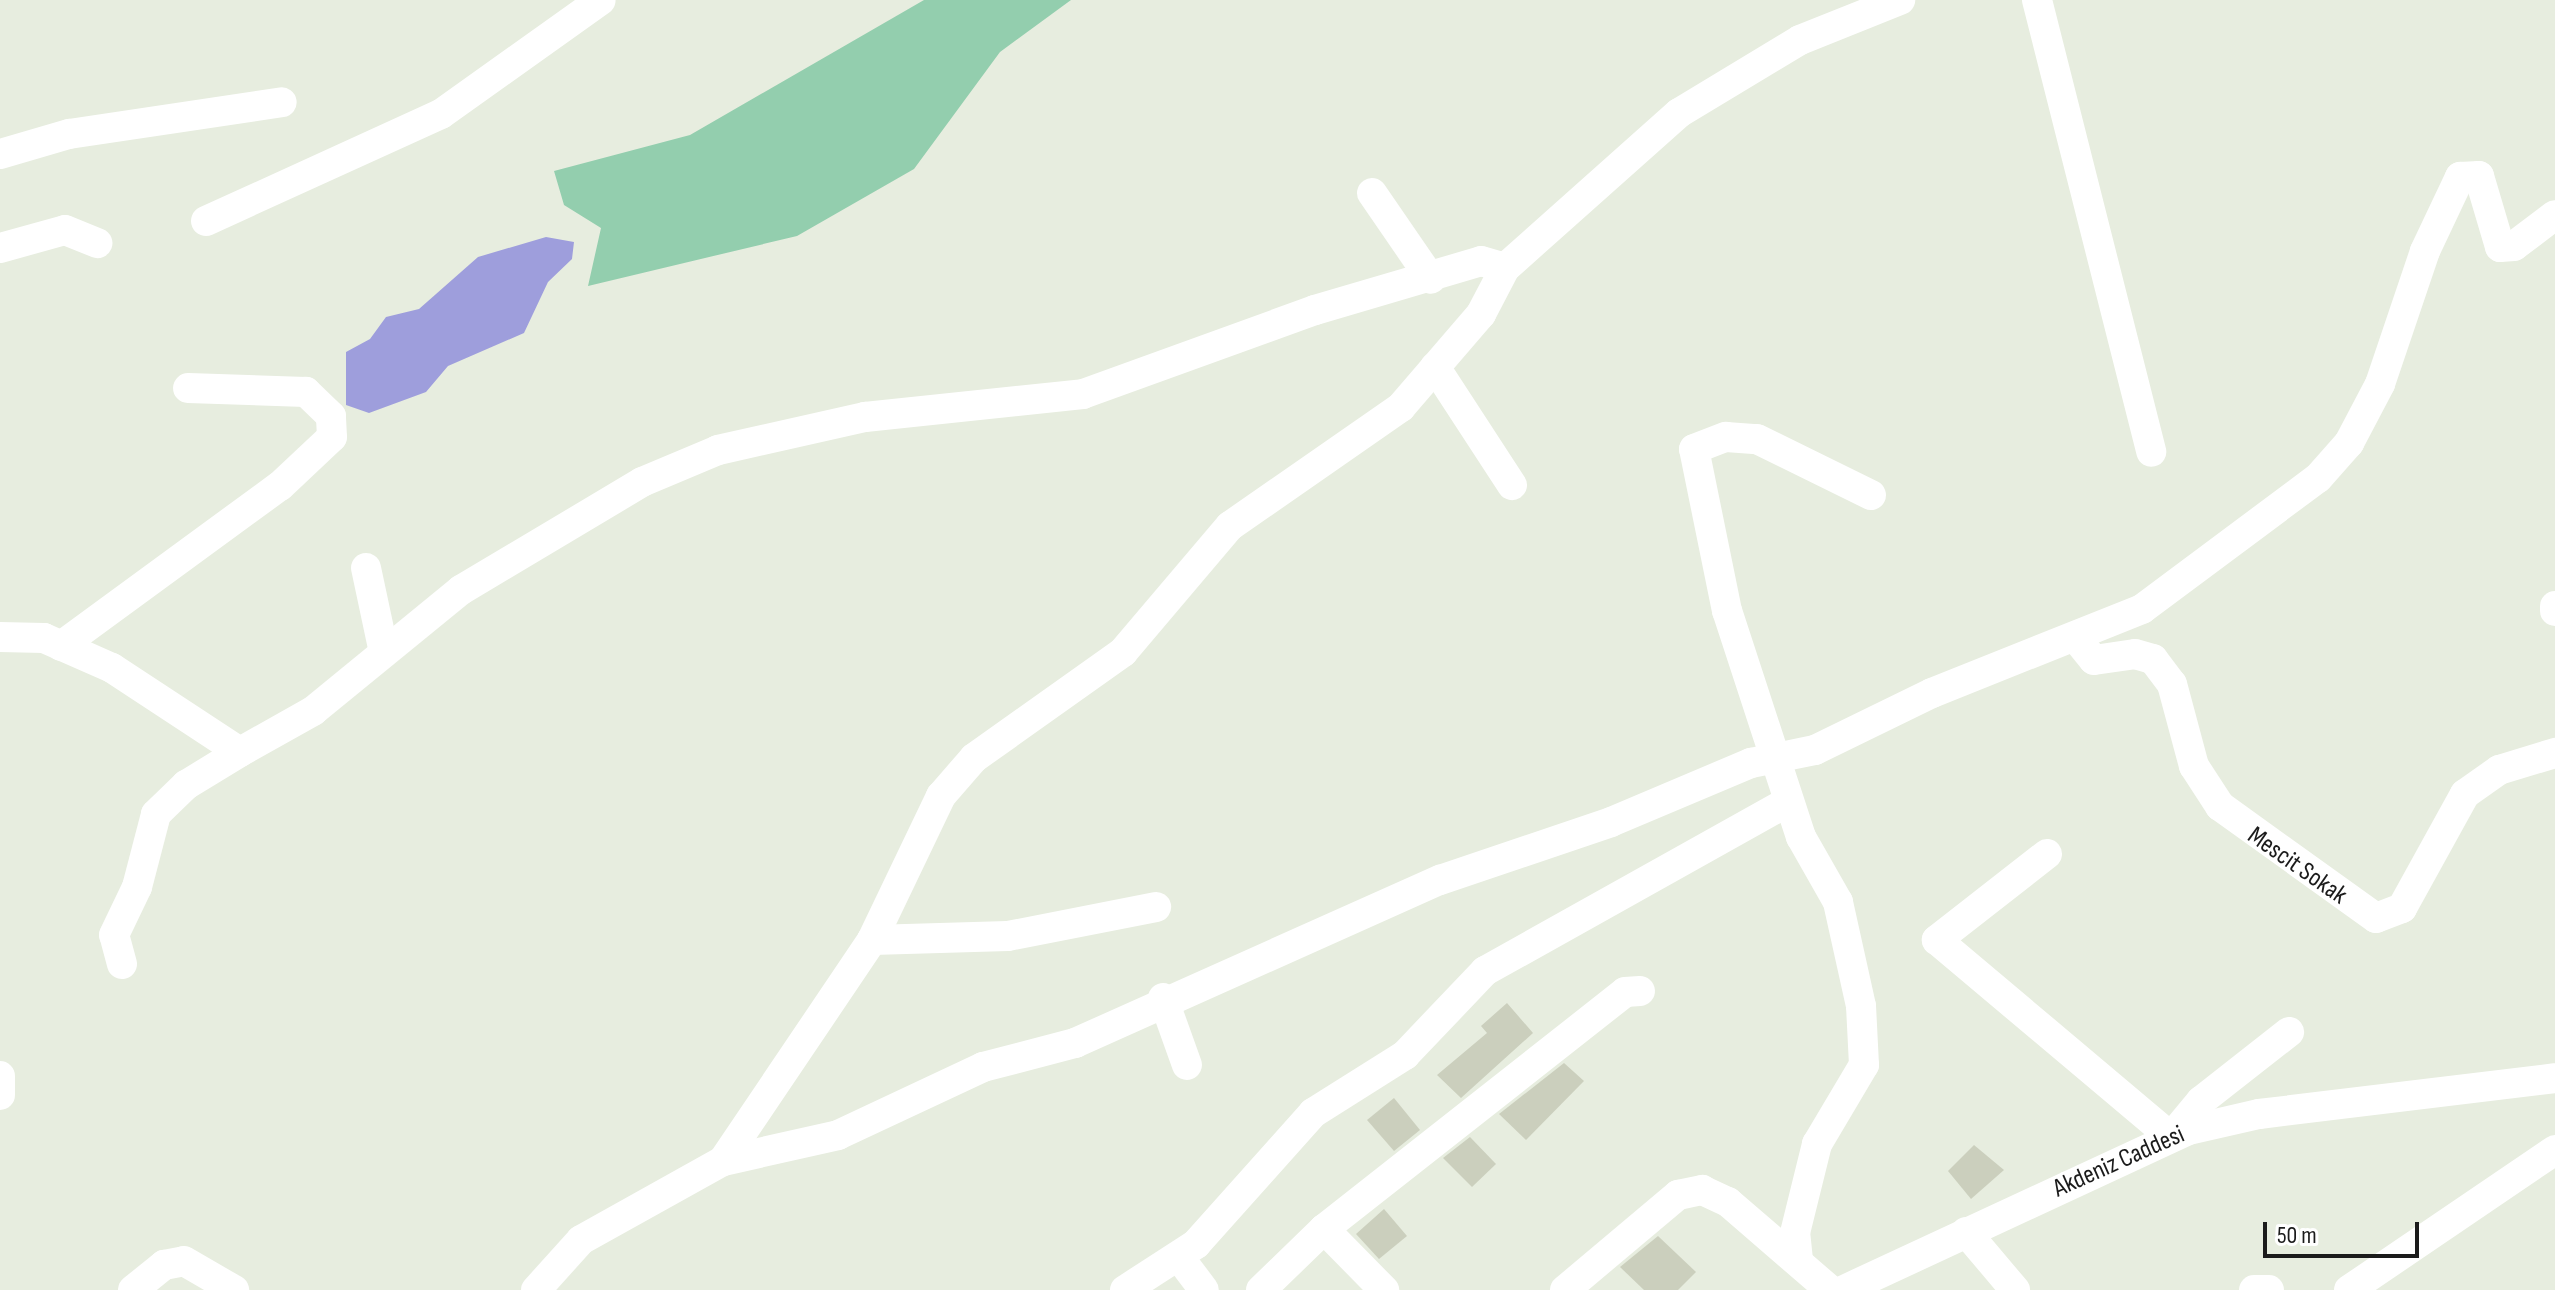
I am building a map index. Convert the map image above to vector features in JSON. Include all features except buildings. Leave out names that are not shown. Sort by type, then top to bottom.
[{"type":"street","points":[[206,221],[441,114],[601,0]]},
{"type":"street","points":[[723,1161],[872,940],[941,796],[974,758],[1083,687],[1123,652],[1230,526],[1401,407],[1481,314],[1505,268],[1679,113],[1800,40],[1900,0]]},
{"type":"street","points":[[2037,0],[2151,452]]},
{"type":"street","points":[[0,154],[69,134],[282,102]]},
{"type":"street","points":[[536,1290],[581,1240],[723,1161],[838,1135],[983,1067],[1075,1043],[1163,998],[1440,880],[1774,759],[1815,750],[1932,693],[2076,638],[2164,595],[2335,461],[2380,384],[2425,251],[2465,173],[2479,176],[2500,247],[2514,246],[2555,215]]},
{"type":"street","points":[[1372,193],[1431,279]]},
{"type":"street","points":[[0,248],[65,230],[97,243]]},
{"type":"street","points":[[122,964],[114,935],[137,887],[156,814],[186,785],[313,711],[383,648],[521,553],[642,482],[718,450],[865,417],[1083,394],[1274,323],[1431,279],[1481,261],[1505,268]]},
{"type":"street","points":[[1435,367],[1512,485]]},
{"type":"street","points":[[61,646],[280,486],[332,437],[331,416],[306,392],[188,388]]},
{"type":"street","points":[[1798,1260],[1795,1233],[1817,1144],[1864,1065],[1861,1006],[1838,902],[1788,802],[1705,529],[1694,449],[1726,437],[1757,439],[1871,495]]},
{"type":"street","points":[[366,568],[383,648]]},
{"type":"street","points":[[0,637],[61,646],[112,668],[240,752]]},
{"type":"street","name":"Mescit Sokak","points":[[2076,638],[2094,660],[2135,654],[2153,659],[2172,684],[2194,766],[2220,806],[2367,916],[2385,918],[2402,908],[2465,794],[2499,770],[2555,753]]},
{"type":"street","points":[[1125,1290],[1179,1257],[1313,1113],[1405,1055],[1485,971],[1788,802]]},
{"type":"street","points":[[2047,854],[1937,940],[2171,1137],[2201,1101],[2289,1032]]},
{"type":"street","points":[[872,940],[1008,936],[1156,907]]},
{"type":"street","points":[[1261,1290],[1324,1229],[1625,992],[1640,991]]},
{"type":"street","points":[[1163,998],[1187,1065]]},
{"type":"street","points":[[0,1076],[0,1095]]},
{"type":"street","name":"Akdeniz Caddesi","points":[[1844,1290],[2171,1137],[2259,1114],[2555,1078]]},
{"type":"street","points":[[2349,1290],[2555,1150]]},
{"type":"street","points":[[1565,1290],[1678,1195],[1702,1190],[1798,1260],[1830,1290]]},
{"type":"street","points":[[1324,1229],[1384,1290]]},
{"type":"street","points":[[1966,1232],[2015,1290]]},
{"type":"street","points":[[1179,1257],[1204,1290]]},
{"type":"street","points":[[133,1290],[164,1265],[184,1261],[234,1290]]},
{"type":"street","points":[[2254,1290],[2269,1290]]},
{"type":"green space","points":[[924,0],[1071,0],[1000,52],[914,169],[797,236],[588,286],[601,228],[564,205],[554,171],[690,135]]},
{"type":"water","points":[[546,237],[574,242],[572,259],[548,282],[524,333],[448,366],[426,392],[369,413],[346,405],[346,352],[370,339],[386,317],[419,309],[478,257]]}]
